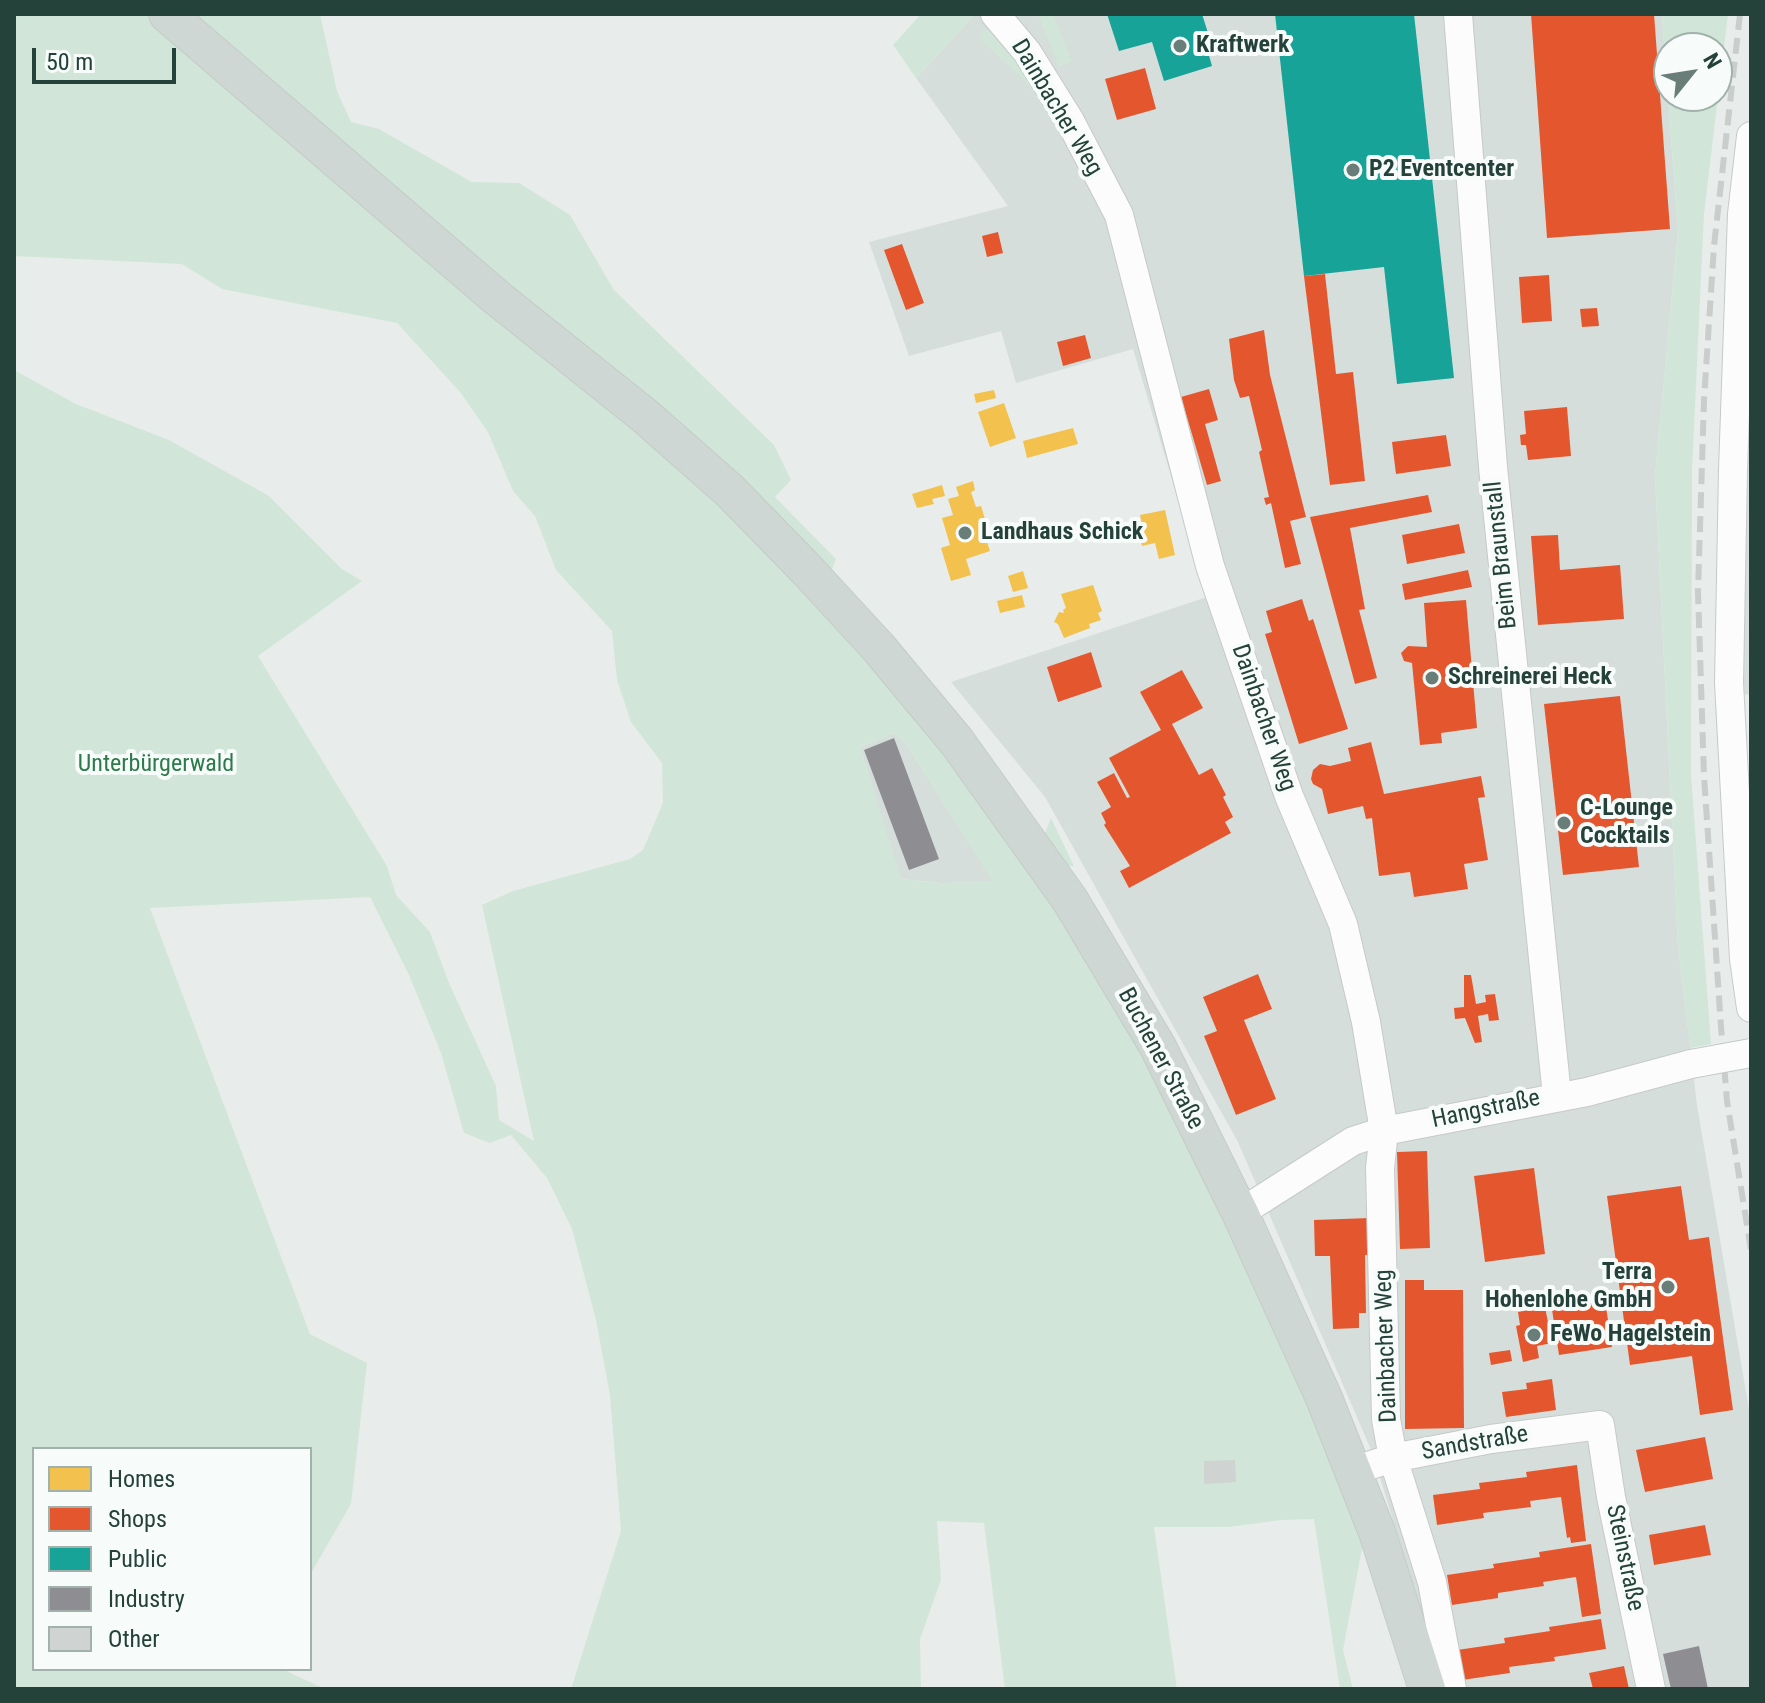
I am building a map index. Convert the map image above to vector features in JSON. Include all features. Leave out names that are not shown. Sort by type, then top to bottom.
[{"type":"main road","name":"Buchener Straße","points":[[167,14],[496,297],[645,416],[751,513],[878,647],[957,742],[1070,900],[1158,1047],[1240,1213],[1324,1398],[1377,1532],[1427,1689]]},
{"type":"street","name":"Dainbacher Weg","points":[[995,14],[1027,52],[1070,121],[1119,215],[1210,566],[1289,796],[1343,924],[1366,1022],[1384,1131],[1380,1168],[1386,1419],[1393,1458]]},
{"type":"street","name":"Beim Braunstall","points":[[1458,14],[1494,479],[1557,1096]]},
{"type":"street","points":[[1751,136],[1741,229],[1729,683],[1744,959],[1751,1008]]},
{"type":"street","name":"Hangstraße","points":[[1240,1213],[1353,1141],[1384,1131],[1587,1092],[1691,1064],[1751,1053]]},
{"type":"street","name":"Sandstraße","points":[[1352,1471],[1393,1458],[1491,1439],[1600,1425]]},
{"type":"street","name":"Steinstraße","points":[[1600,1425],[1611,1497],[1651,1689]]},
{"type":"street","points":[[1393,1458],[1432,1582],[1452,1689]]},
{"type":"shaded area","points":[[975,14],[1662,14],[1663,32],[1653,32],[1653,112],[1669,112],[1678,231],[1655,476],[1678,945],[1697,1105],[1751,1421],[1751,1689],[1445,1689],[1372,1452],[1238,1142],[1045,797],[951,682],[1207,597],[1133,349],[1016,383],[1001,331],[909,356],[869,242],[1008,206],[916,78]]},
{"type":"shaded area","points":[[1751,272],[1751,694],[1737,695]]},
{"type":"shaded area","points":[[894,733],[905,742],[994,882],[941,883],[900,879],[860,747]]},
{"type":"green space","name":"Unterbürgerwald","points":[[14,14],[320,14],[337,91],[351,122],[379,129],[472,182],[519,183],[570,215],[614,290],[774,445],[791,480],[775,497],[836,559],[829,576],[990,763],[1045,833],[1051,818],[1074,866],[1048,867],[1158,1047],[1364,1538],[1343,1650],[1353,1689],[1340,1689],[1314,1519],[1229,1527],[1154,1527],[1177,1689],[1005,1689],[984,1523],[937,1521],[941,1580],[920,1639],[921,1689],[571,1689],[621,1531],[610,1395],[596,1320],[572,1229],[547,1178],[511,1135],[490,1143],[464,1133],[441,1053],[409,975],[370,897],[150,908],[310,1334],[367,1363],[351,1504],[312,1572],[312,1447],[32,1447],[32,1671],[286,1671],[325,1689],[14,1689],[14,370],[76,404],[169,440],[269,496],[342,569],[362,581],[258,656],[387,866],[396,895],[430,932],[449,983],[496,1086],[499,1120],[534,1141],[482,905],[513,891],[630,859],[643,850],[663,803],[662,763],[631,722],[617,680],[612,631],[556,570],[535,516],[513,491],[488,432],[460,392],[397,323],[222,289],[182,264],[14,256]],"holes":[[[894,733],[905,742],[993,882],[941,883],[901,879],[860,747]]]},
{"type":"green space","points":[[921,14],[974,15],[916,78],[893,45]]},
{"type":"green space","points":[[1038,14],[1053,14],[1072,61],[1059,67]]},
{"type":"green space","points":[[1662,14],[1728,14],[1726,32],[1663,32]]},
{"type":"green space","points":[[983,29],[999,35],[1070,121],[1055,126],[1025,81],[979,38]]},
{"type":"green space","points":[[1669,112],[1716,112],[1704,214],[1692,471],[1691,774],[1711,1044],[1690,1048],[1678,945],[1655,476],[1678,231]]},
{"type":"building: Homes","points":[[994,390],[996,398],[976,403],[974,394]]},
{"type":"building: Homes","points":[[1004,403],[1016,438],[990,447],[978,412]]},
{"type":"building: Homes","points":[[1073,428],[1078,444],[1027,458],[1023,441]]},
{"type":"building: Homes","name":"Landhaus Schick","points":[[973,481],[975,490],[971,492],[976,507],[981,506],[985,519],[980,520],[990,551],[966,559],[971,575],[951,581],[941,548],[950,545],[942,518],[953,515],[948,499],[959,496],[956,487]]},
{"type":"building: Homes","points":[[942,485],[945,496],[932,499],[934,504],[917,508],[912,494]]},
{"type":"building: Homes","points":[[1165,510],[1175,555],[1159,559],[1155,543],[1142,546],[1138,530],[1143,529],[1140,515]]},
{"type":"building: Homes","points":[[1023,571],[1028,588],[1013,592],[1008,576]]},
{"type":"building: Homes","points":[[1093,585],[1102,611],[1098,613],[1101,620],[1064,638],[1054,622],[1059,612],[1064,613],[1066,608],[1061,594]]},
{"type":"building: Homes","points":[[1022,595],[1025,607],[1000,613],[997,601]]},
{"type":"building: Shops","points":[[1531,14],[1654,14],[1653,112],[1661,112],[1670,229],[1547,238]]},
{"type":"building: Shops","points":[[1145,68],[1156,109],[1117,120],[1105,79]]},
{"type":"building: Shops","points":[[998,232],[1003,253],[987,257],[982,236]]},
{"type":"building: Shops","points":[[902,244],[924,303],[906,310],[884,250]]},
{"type":"building: Shops","points":[[1325,274],[1336,374],[1353,372],[1365,481],[1330,485],[1304,276]]},
{"type":"building: Shops","points":[[1549,275],[1552,321],[1522,323],[1519,277]]},
{"type":"building: Shops","points":[[1597,308],[1599,326],[1582,327],[1580,309]]},
{"type":"building: Shops","points":[[1264,330],[1270,375],[1306,517],[1290,521],[1301,564],[1285,568],[1271,503],[1266,505],[1264,498],[1269,497],[1249,396],[1240,398],[1234,380],[1229,339]]},
{"type":"building: Shops","points":[[1085,335],[1091,358],[1063,366],[1057,342]]},
{"type":"building: Shops","points":[[1209,389],[1218,420],[1205,424],[1221,481],[1207,485],[1181,397]]},
{"type":"building: Shops","points":[[1567,407],[1571,456],[1528,460],[1526,445],[1521,445],[1520,435],[1526,434],[1524,411]]},
{"type":"building: Shops","points":[[1446,435],[1451,466],[1396,474],[1392,442]]},
{"type":"building: Shops","points":[[1428,495],[1432,512],[1350,528],[1365,609],[1359,610],[1377,678],[1355,684],[1310,517]]},
{"type":"building: Shops","points":[[1459,524],[1465,553],[1407,564],[1402,535]]},
{"type":"building: Shops","points":[[1558,535],[1560,570],[1620,565],[1624,619],[1538,625],[1531,536]]},
{"type":"building: Shops","points":[[1468,570],[1472,587],[1405,600],[1402,584]]},
{"type":"building: Shops","points":[[1302,599],[1309,621],[1313,619],[1348,729],[1299,744],[1265,634],[1272,632],[1266,611]]},
{"type":"building: Shops","name":"Schreinerei Heck","points":[[1466,600],[1477,728],[1441,733],[1442,743],[1420,745],[1412,663],[1404,661],[1401,653],[1408,646],[1427,647],[1424,603]]},
{"type":"building: Shops","points":[[1091,652],[1102,687],[1058,702],[1047,667]]},
{"type":"building: Shops","points":[[1182,670],[1203,708],[1172,724],[1199,775],[1212,768],[1233,817],[1225,822],[1231,833],[1129,888],[1120,871],[1130,866],[1104,825],[1106,823],[1101,813],[1111,807],[1097,782],[1114,773],[1127,798],[1130,797],[1109,758],[1161,730],[1140,692]]},
{"type":"building: Shops","points":[[1620,696],[1639,867],[1563,875],[1544,704]]},
{"type":"building: Shops","points":[[1371,742],[1384,794],[1481,776],[1485,797],[1478,798],[1488,860],[1464,864],[1468,889],[1414,897],[1410,872],[1379,876],[1372,818],[1366,819],[1363,806],[1328,814],[1322,789],[1311,779],[1313,770],[1320,764],[1330,766],[1351,761],[1348,748]]},
{"type":"building: Shops","points":[[1258,974],[1272,1009],[1244,1020],[1276,1099],[1236,1115],[1204,1036],[1217,1031],[1203,997]]},
{"type":"building: Shops","points":[[1464,975],[1471,975],[1476,1004],[1486,1002],[1485,995],[1495,994],[1499,1020],[1489,1021],[1488,1014],[1478,1016],[1482,1042],[1475,1043],[1465,1018],[1455,1019],[1454,1008],[1464,1007]]},
{"type":"building: Shops","points":[[1427,1151],[1430,1248],[1400,1249],[1397,1152]]},
{"type":"building: Shops","points":[[1534,1168],[1545,1254],[1485,1262],[1474,1176]]},
{"type":"building: Shops","name":"Terra Hohenlohe GmbH","points":[[1681,1186],[1689,1240],[1709,1237],[1733,1410],[1700,1415],[1692,1356],[1630,1365],[1607,1196]]},
{"type":"building: Shops","points":[[1370,1218],[1371,1255],[1365,1255],[1366,1313],[1359,1313],[1359,1328],[1333,1329],[1330,1256],[1315,1256],[1314,1220]]},
{"type":"building: Shops","points":[[1405,1280],[1424,1280],[1424,1290],[1463,1290],[1464,1428],[1405,1429]]},
{"type":"building: Shops","points":[[1549,1290],[1605,1300],[1612,1347],[1559,1355]]},
{"type":"building: Shops","name":"FeWo Hagelstein","points":[[1545,1307],[1552,1343],[1537,1346],[1539,1358],[1523,1362],[1516,1326],[1520,1325],[1518,1312]]},
{"type":"building: Shops","points":[[1510,1350],[1512,1361],[1491,1365],[1489,1353]]},
{"type":"building: Shops","points":[[1552,1379],[1556,1410],[1506,1417],[1502,1392],[1527,1389],[1526,1383]]},
{"type":"building: Shops","points":[[1705,1437],[1713,1479],[1645,1492],[1636,1450]]},
{"type":"building: Shops","points":[[1577,1465],[1586,1541],[1571,1543],[1570,1537],[1567,1538],[1561,1497],[1530,1501],[1531,1507],[1483,1513],[1484,1518],[1437,1525],[1433,1495],[1480,1489],[1479,1483],[1527,1477],[1526,1472]]},
{"type":"building: Shops","points":[[1705,1525],[1711,1555],[1654,1565],[1649,1535]]},
{"type":"building: Shops","points":[[1591,1544],[1601,1614],[1582,1617],[1576,1577],[1498,1593],[1498,1598],[1452,1605],[1447,1575],[1540,1557],[1539,1552]]},
{"type":"building: Shops","points":[[1601,1619],[1606,1649],[1554,1657],[1555,1661],[1509,1667],[1510,1673],[1462,1680],[1457,1650],[1505,1643],[1504,1638]]},
{"type":"building: Shops","points":[[1624,1666],[1629,1689],[1593,1689],[1589,1673]]},
{"type":"building: Public","name":"Kraftwerk","points":[[1107,14],[1202,14],[1208,33],[1203,35],[1212,66],[1164,81],[1152,42],[1119,51]]},
{"type":"building: Public","points":[[1275,14],[1414,14],[1454,378],[1397,384],[1384,267],[1304,276]]},
{"type":"building: Industry","points":[[894,738],[939,859],[909,870],[864,750]]},
{"type":"building: Industry","points":[[1699,1646],[1708,1689],[1671,1689],[1663,1654]]},
{"type":"building: Other","points":[[1235,1460],[1236,1482],[1204,1484],[1204,1461]]},
{"type":"railway","points":[[1740,14],[1714,246],[1704,400],[1698,592],[1704,776],[1721,1027],[1727,1101],[1751,1250]]},
{"type":"place","name":"Kraftwerk","points":[[1180,46]]},
{"type":"place","name":"P2 Eventcenter","points":[[1353,170]]},
{"type":"place","name":"Landhaus Schick","points":[[965,533]]},
{"type":"place","name":"Schreinerei Heck","points":[[1432,678]]},
{"type":"place","name":"C-Lounge Cocktails","points":[[1564,823]]},
{"type":"place","name":"Terra Hohenlohe GmbH","points":[[1668,1287]]},
{"type":"place","name":"FeWo Hagelstein","points":[[1534,1335]]}]
